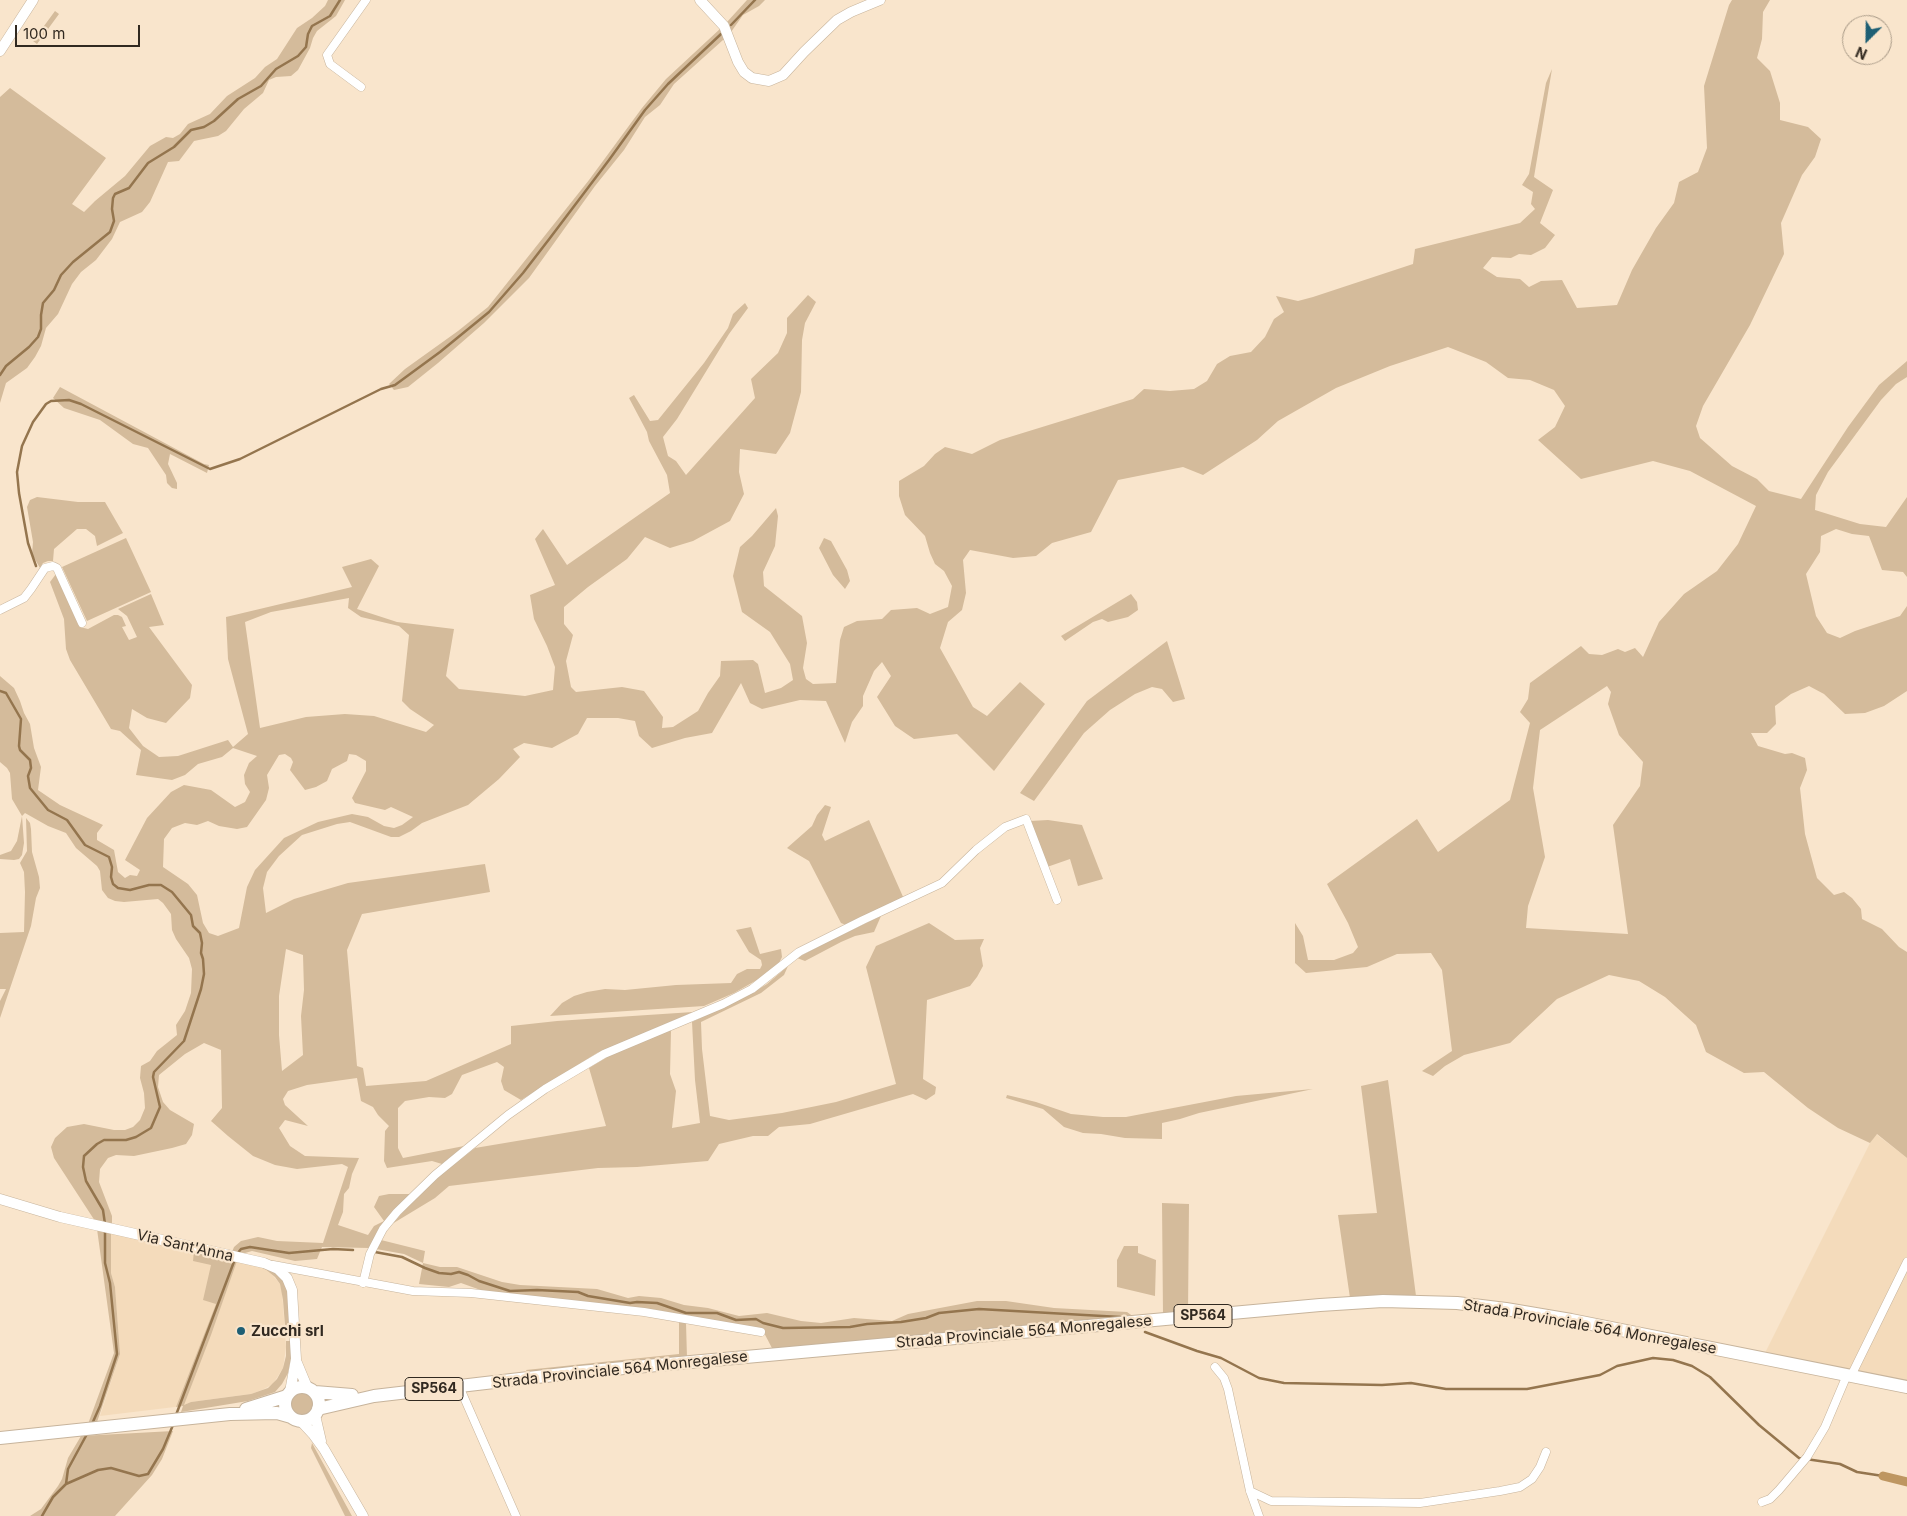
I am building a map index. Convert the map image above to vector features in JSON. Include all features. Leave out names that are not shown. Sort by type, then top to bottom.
[{"type":"main road","name":"Strada Provinciale 564 Monregalese","points":[[230,1414],[288,1394],[298,1387],[337,1395],[374,1396],[600,1370],[1320,1305],[1383,1301],[1457,1303],[1515,1310],[1907,1387]]},
{"type":"main road","points":[[311,1390],[319,1400],[317,1412]]},
{"type":"main road","points":[[288,1394],[286,1407],[296,1418]]},
{"type":"main road","name":"Strada Provinciale 564 Monregalese","points":[[0,1438],[230,1414],[277,1413],[306,1420],[317,1412],[374,1396]]},
{"type":"street","points":[[0,51],[33,0]]},
{"type":"street","points":[[360,86],[330,64],[327,55],[366,0]]},
{"type":"street","points":[[700,0],[724,26],[738,62],[744,72],[760,81],[768,81],[782,75],[837,20],[880,0]]},
{"type":"street","points":[[0,610],[24,598],[45,568],[54,566],[57,568],[82,623]]},
{"type":"street","points":[[363,1283],[373,1247],[397,1212],[435,1175],[508,1115],[545,1089],[604,1054],[745,993],[774,973],[799,952],[942,883],[976,850],[1006,827],[1026,819],[1057,900]]},
{"type":"street","name":"Via Sant'Anna","points":[[0,1199],[60,1217],[270,1265]]},
{"type":"street","points":[[1762,1502],[1770,1499],[1805,1459],[1825,1427],[1907,1262]]},
{"type":"street","points":[[270,1265],[413,1291],[471,1293],[644,1312],[761,1332]]},
{"type":"street","points":[[270,1265],[284,1274],[292,1290],[296,1359],[299,1372],[311,1390]]},
{"type":"street","points":[[288,1394],[296,1359]]},
{"type":"street","points":[[1215,1368],[1224,1378],[1228,1389],[1250,1491],[1259,1516]]},
{"type":"street","points":[[458,1386],[516,1516]]},
{"type":"street","points":[[317,1412],[324,1449]]},
{"type":"street","points":[[296,1418],[313,1434],[324,1449],[362,1516]]},
{"type":"street","points":[[1250,1491],[1270,1501],[1420,1502],[1520,1487],[1532,1479],[1540,1468],[1546,1452]]},
{"type":"shaded area","points":[[328,0],[345,0],[336,16],[317,31],[298,70],[291,76],[276,77],[269,80],[263,93],[244,109],[226,131],[218,136],[194,141],[179,161],[168,162],[150,202],[142,212],[120,222],[112,239],[96,260],[81,272],[72,284],[58,314],[46,328],[41,346],[35,357],[27,368],[6,383],[0,403],[0,97],[10,88],[106,158],[72,204],[84,212],[125,176],[150,146],[166,137],[173,138],[180,134],[188,124],[210,114],[227,96],[255,78],[265,67],[277,59],[297,28],[312,18],[325,6]]},
{"type":"shaded area","points":[[747,0],[765,0],[759,6],[743,15],[731,32],[727,22]]},
{"type":"shaded area","points":[[1732,0],[1770,0],[1763,12],[1762,39],[1757,58],[1770,71],[1780,103],[1780,120],[1808,127],[1821,139],[1815,157],[1802,175],[1781,223],[1784,254],[1750,325],[1703,406],[1696,426],[1700,438],[1732,466],[1757,479],[1769,491],[1801,499],[1848,427],[1879,385],[1907,361],[1907,377],[1896,384],[1881,400],[1828,472],[1816,495],[1815,510],[1860,524],[1886,527],[1907,497],[1907,577],[1903,572],[1882,570],[1869,536],[1852,534],[1836,529],[1821,536],[1820,552],[1806,574],[1816,616],[1827,633],[1840,638],[1900,616],[1907,606],[1907,691],[1884,706],[1865,713],[1845,714],[1824,694],[1809,686],[1791,694],[1775,706],[1776,724],[1767,733],[1751,733],[1758,746],[1785,754],[1792,753],[1805,758],[1807,770],[1800,788],[1805,834],[1817,878],[1834,895],[1844,892],[1852,898],[1861,909],[1862,919],[1882,929],[1899,947],[1907,952],[1907,1158],[1877,1134],[1870,1143],[1838,1128],[1808,1108],[1764,1072],[1744,1073],[1706,1052],[1696,1025],[1665,997],[1639,981],[1609,975],[1557,999],[1510,1043],[1464,1055],[1445,1066],[1433,1076],[1422,1071],[1452,1051],[1442,970],[1431,953],[1397,954],[1367,967],[1306,973],[1295,963],[1295,923],[1303,936],[1308,960],[1334,960],[1353,953],[1358,947],[1348,923],[1327,884],[1417,819],[1438,852],[1510,800],[1530,723],[1520,712],[1528,699],[1530,683],[1581,646],[1589,654],[1602,655],[1618,649],[1625,652],[1635,648],[1643,657],[1659,622],[1684,594],[1717,571],[1738,544],[1756,506],[1690,471],[1653,461],[1581,479],[1538,440],[1555,427],[1565,406],[1554,390],[1530,380],[1508,378],[1486,362],[1448,347],[1390,366],[1336,388],[1278,421],[1257,440],[1203,475],[1183,467],[1118,480],[1091,532],[1052,543],[1036,556],[1013,558],[970,550],[963,560],[966,593],[962,610],[948,622],[940,648],[973,707],[987,716],[1020,682],[1045,704],[994,771],[957,734],[914,739],[895,726],[877,697],[891,676],[882,662],[874,671],[863,696],[863,706],[852,722],[845,743],[826,701],[800,700],[762,709],[750,703],[741,683],[712,733],[685,738],[652,748],[639,736],[635,721],[618,718],[587,718],[578,734],[552,748],[524,743],[513,749],[520,757],[499,779],[468,805],[422,823],[399,837],[391,837],[350,822],[302,835],[279,856],[267,872],[263,888],[266,913],[294,899],[348,883],[485,864],[490,892],[362,914],[347,950],[357,1066],[363,1068],[366,1086],[426,1081],[511,1044],[511,1026],[693,1012],[597,1053],[521,1100],[504,1090],[501,1081],[504,1067],[497,1062],[462,1075],[452,1094],[445,1098],[429,1097],[405,1101],[398,1108],[398,1148],[403,1158],[464,1146],[442,1164],[432,1161],[387,1168],[384,1161],[385,1131],[389,1126],[373,1107],[361,1101],[357,1078],[307,1085],[288,1091],[283,1099],[285,1105],[308,1126],[285,1120],[279,1128],[290,1146],[305,1156],[359,1158],[352,1174],[349,1188],[344,1194],[343,1212],[338,1225],[368,1235],[374,1226],[384,1221],[374,1207],[379,1196],[410,1194],[369,1248],[322,1247],[317,1259],[295,1261],[252,1251],[245,1253],[232,1252],[234,1247],[241,1241],[258,1237],[277,1241],[323,1243],[348,1167],[342,1164],[297,1169],[275,1165],[253,1156],[228,1136],[211,1121],[222,1108],[221,1050],[204,1043],[185,1054],[159,1075],[158,1087],[163,1102],[170,1110],[194,1124],[192,1135],[186,1144],[172,1148],[134,1156],[116,1155],[108,1158],[100,1169],[99,1182],[112,1216],[112,1224],[95,1221],[54,1158],[51,1147],[55,1138],[67,1127],[84,1124],[114,1130],[125,1130],[133,1127],[140,1120],[145,1108],[140,1078],[141,1066],[150,1061],[157,1051],[177,1035],[176,1025],[185,1011],[191,993],[192,969],[189,958],[172,930],[171,914],[163,903],[158,899],[124,902],[108,898],[102,890],[100,871],[97,866],[76,848],[66,833],[48,826],[25,813],[22,816],[12,799],[10,773],[0,762],[0,676],[14,688],[30,724],[34,748],[41,767],[38,790],[60,805],[103,825],[97,833],[97,840],[114,850],[118,872],[125,878],[130,875],[137,876],[140,870],[125,860],[147,818],[171,792],[184,785],[211,790],[235,807],[245,802],[250,792],[245,784],[244,775],[249,763],[257,756],[233,748],[222,757],[198,764],[185,775],[172,780],[136,775],[141,750],[120,731],[111,729],[70,660],[66,649],[64,619],[50,582],[56,574],[80,627],[88,629],[114,615],[118,615],[122,617],[126,626],[122,627],[129,640],[137,637],[127,616],[118,609],[151,594],[164,625],[149,627],[192,685],[190,698],[166,723],[147,718],[132,709],[129,728],[143,746],[159,757],[178,756],[228,740],[233,747],[248,734],[228,659],[226,617],[352,587],[342,567],[371,559],[379,566],[357,609],[397,622],[454,629],[446,676],[459,689],[525,696],[553,690],[555,667],[534,619],[530,595],[555,585],[535,539],[543,529],[567,565],[670,493],[667,475],[629,398],[634,395],[650,421],[658,420],[704,363],[728,328],[733,314],[745,303],[748,308],[729,334],[677,419],[663,437],[668,456],[676,461],[686,475],[755,398],[751,379],[778,353],[787,333],[787,318],[808,295],[816,302],[805,323],[802,340],[801,392],[790,433],[776,454],[740,449],[739,472],[744,494],[730,521],[693,541],[670,548],[645,537],[627,559],[564,607],[564,624],[573,635],[566,661],[571,687],[576,692],[622,687],[644,691],[663,717],[662,728],[673,727],[698,711],[720,676],[721,661],[753,660],[758,664],[765,693],[781,688],[793,680],[790,664],[770,632],[742,612],[733,576],[740,547],[776,508],[778,516],[775,546],[763,572],[764,586],[802,616],[807,643],[803,668],[806,679],[813,684],[836,683],[840,640],[844,627],[857,621],[882,619],[891,610],[917,608],[930,614],[948,607],[952,586],[944,571],[935,564],[925,536],[905,515],[899,496],[899,481],[924,466],[935,454],[945,447],[972,454],[1000,440],[1133,399],[1144,389],[1170,391],[1194,389],[1207,381],[1217,364],[1230,356],[1251,352],[1265,337],[1274,319],[1284,312],[1276,296],[1298,301],[1313,297],[1413,264],[1415,249],[1520,223],[1535,209],[1531,204],[1533,192],[1522,185],[1529,174],[1546,83],[1552,69],[1534,177],[1553,190],[1540,223],[1555,235],[1545,248],[1531,255],[1519,254],[1511,258],[1492,257],[1483,268],[1497,277],[1520,279],[1529,287],[1541,281],[1562,280],[1577,308],[1617,305],[1632,270],[1656,228],[1674,203],[1679,182],[1698,172],[1707,148],[1704,86]],"holes":[[[349,598],[348,608],[361,617],[399,626],[409,635],[402,701],[410,709],[434,725],[426,732],[374,716],[345,714],[306,717],[260,728],[245,622],[271,612]],[[1607,686],[1611,692],[1608,704],[1619,735],[1643,762],[1640,786],[1613,825],[1628,934],[1526,928],[1528,906],[1545,857],[1533,788],[1540,730]],[[285,754],[291,758],[293,762],[290,770],[305,790],[327,781],[332,769],[347,761],[349,754],[356,755],[366,761],[366,771],[352,798],[355,803],[385,810],[391,807],[413,817],[394,828],[384,826],[368,817],[352,814],[318,822],[284,838],[255,870],[247,887],[239,928],[218,936],[209,933],[203,923],[197,895],[188,884],[163,867],[164,839],[172,828],[185,823],[197,825],[208,821],[219,826],[237,829],[247,827],[266,800],[269,788],[267,775],[279,755]],[[286,949],[303,955],[304,990],[301,1016],[303,1055],[282,1071],[279,1035],[279,996]]]},
{"type":"shaded area","points":[[55,11],[59,14],[37,44],[33,41]]},
{"type":"shaded area","points":[[721,28],[726,40],[723,40],[674,84],[660,105],[645,117],[624,150],[595,186],[529,278],[484,323],[438,363],[408,387],[394,390],[389,384],[405,369],[488,307],[666,79]]},
{"type":"shaded area","points":[[60,387],[209,465],[207,473],[170,454],[168,464],[177,483],[177,489],[172,488],[167,483],[166,475],[148,448],[133,444],[100,420],[64,408],[53,398]]},
{"type":"shaded area","points":[[37,497],[78,502],[105,502],[123,533],[97,546],[95,536],[86,529],[77,529],[54,549],[53,561],[43,563],[40,568],[32,554],[33,542],[27,507],[30,500]]},
{"type":"shaded area","points":[[126,538],[151,592],[87,621],[62,567]]},
{"type":"shaded area","points":[[824,538],[831,541],[847,570],[850,581],[845,589],[833,575],[819,548]]},
{"type":"shaded area","points":[[1131,594],[1137,602],[1138,610],[1128,617],[1108,622],[1102,619],[1093,622],[1065,641],[1061,636]]},
{"type":"shaded area","points":[[1167,641],[1185,699],[1173,702],[1162,689],[1152,687],[1135,694],[1110,710],[1084,733],[1034,801],[1020,793],[1087,701]]},
{"type":"shaded area","points":[[825,805],[831,807],[822,835],[825,841],[869,820],[904,899],[846,925],[841,923],[809,861],[787,848],[812,826],[817,815]]},
{"type":"shaded area","points":[[22,816],[24,843],[22,855],[19,859],[14,860],[0,859],[0,855],[11,851],[17,841]]},
{"type":"shaded area","points":[[26,818],[30,823],[32,852],[40,888],[36,898],[31,926],[0,1018],[0,1001],[6,989],[0,989],[0,933],[24,932],[24,872],[20,863],[27,851]]},
{"type":"shaded area","points":[[1048,820],[1082,825],[1103,879],[1078,886],[1070,859],[1047,867],[1030,821]]},
{"type":"shaded area","points":[[881,916],[874,932],[855,936],[805,961],[797,958],[827,942]]},
{"type":"shaded area","points":[[929,923],[955,940],[984,939],[980,948],[983,966],[970,986],[927,1000],[923,1079],[936,1087],[935,1094],[926,1100],[913,1094],[810,1124],[779,1127],[768,1136],[753,1136],[719,1144],[708,1161],[598,1168],[449,1186],[435,1198],[392,1224],[428,1185],[475,1148],[606,1126],[589,1068],[609,1056],[671,1030],[670,1074],[676,1091],[672,1128],[700,1123],[695,1080],[692,1022],[745,997],[767,984],[788,966],[784,975],[761,993],[701,1022],[702,1049],[710,1116],[729,1120],[782,1113],[836,1102],[896,1084],[866,967],[876,946]]},
{"type":"shaded area","points":[[751,927],[760,954],[781,949],[782,957],[779,963],[764,976],[734,993],[704,1006],[550,1016],[562,1003],[574,996],[587,992],[605,989],[625,990],[676,985],[731,983],[737,974],[747,969],[760,969],[762,965],[761,960],[749,952],[736,930]]},
{"type":"shaded area","points":[[1388,1080],[1416,1296],[1350,1298],[1338,1215],[1377,1213],[1361,1086]]},
{"type":"shaded area","points":[[1313,1089],[1199,1113],[1162,1123],[1162,1139],[1125,1138],[1083,1133],[1064,1127],[1043,1109],[1006,1098],[1007,1095],[1036,1102],[1071,1114],[1126,1117],[1236,1096]]},
{"type":"shaded area","points":[[1876,1134],[1907,1158],[1907,1384],[1764,1355]]},
{"type":"shaded area","points":[[1162,1203],[1189,1204],[1188,1313],[1163,1315]]},
{"type":"shaded area","points":[[97,1229],[111,1232],[111,1273],[115,1287],[120,1354],[97,1422],[88,1424],[114,1353]]},
{"type":"shaded area","points":[[111,1232],[264,1268],[269,1271],[280,1284],[282,1291],[286,1347],[283,1368],[273,1384],[251,1394],[191,1402],[183,1406],[100,1416],[120,1354],[115,1287],[111,1273]]},
{"type":"shaded area","points":[[381,1240],[425,1251],[423,1263],[404,1254],[376,1249]]},
{"type":"shaded area","points":[[1124,1246],[1138,1246],[1138,1253],[1156,1260],[1155,1296],[1117,1287],[1117,1260]]},
{"type":"shaded area","points":[[194,1251],[237,1261],[184,1405],[191,1402],[251,1394],[268,1388],[277,1379],[283,1368],[286,1356],[286,1341],[292,1341],[288,1373],[275,1392],[248,1401],[181,1412],[183,1406],[176,1407],[216,1304],[203,1300],[211,1265],[193,1261]]},
{"type":"shaded area","points":[[423,1263],[440,1267],[457,1267],[502,1282],[520,1285],[597,1289],[628,1298],[639,1296],[661,1298],[684,1305],[708,1308],[739,1316],[767,1313],[801,1321],[821,1323],[854,1318],[892,1321],[908,1314],[977,1301],[1006,1301],[1054,1308],[1127,1312],[1134,1317],[773,1350],[762,1329],[657,1310],[489,1293],[461,1283],[449,1287],[419,1284]]},
{"type":"shaded area","points":[[264,1268],[275,1272],[283,1281],[287,1290],[291,1326],[285,1326],[280,1284]]},
{"type":"shaded area","points":[[679,1322],[686,1323],[687,1358],[528,1374],[526,1370],[679,1354]]},
{"type":"shaded area","points":[[302,1393],[310,1396],[313,1404],[310,1412],[302,1415],[294,1412],[291,1404],[294,1396]]},
{"type":"shaded area","points":[[173,1431],[162,1459],[152,1475],[115,1516],[30,1516],[41,1509],[58,1486],[68,1458],[81,1436]]},
{"type":"shaded area","points":[[312,1443],[352,1516],[345,1516],[311,1448]]},
{"type":"waterway","points":[[0,375],[6,366],[38,337],[41,329],[43,303],[54,290],[61,275],[73,262],[110,232],[114,221],[112,209],[115,194],[129,188],[148,163],[174,147],[191,130],[204,127],[214,121],[238,99],[261,86],[276,69],[298,56],[306,47],[308,34],[312,26],[330,16],[340,0]]},
{"type":"waterway","points":[[731,25],[755,0]]},
{"type":"waterway","points":[[36,566],[28,543],[17,472],[22,446],[33,422],[46,404],[51,401],[69,400],[81,404],[210,469],[240,459],[381,389],[395,385],[440,352],[489,312],[523,273],[645,110],[668,84],[721,34]]},
{"type":"waterway","points":[[0,691],[6,693],[21,719],[19,746],[20,750],[30,760],[31,768],[28,776],[30,788],[48,810],[67,820],[85,845],[109,857],[112,867],[111,877],[113,884],[118,888],[130,890],[149,885],[161,885],[172,892],[191,915],[193,926],[200,933],[202,943],[201,953],[204,974],[184,1041],[154,1072],[153,1077],[160,1107],[151,1128],[136,1137],[126,1140],[104,1140],[84,1156],[83,1167],[86,1181],[103,1210],[105,1224]]},
{"type":"waterway","points":[[92,1424],[117,1354],[110,1283],[105,1263],[105,1230]]},
{"type":"waterway","points":[[237,1254],[241,1249],[250,1247],[289,1253],[333,1249],[353,1250]]},
{"type":"waterway","points":[[375,1252],[402,1257],[439,1273],[451,1274],[459,1272],[510,1291],[578,1292],[588,1296],[630,1303],[657,1303],[686,1313],[717,1313],[736,1320],[756,1319],[763,1323],[783,1328],[850,1327],[901,1322],[926,1318],[939,1313],[979,1309],[1120,1317]]},
{"type":"waterway","points":[[176,1415],[235,1259]]},
{"type":"waterway","points":[[1145,1332],[1221,1358],[1259,1378],[1284,1383],[1382,1385],[1411,1383],[1446,1389],[1527,1389],[1600,1375],[1617,1366],[1653,1358],[1673,1360],[1692,1366],[1710,1377],[1759,1425],[1799,1458],[1840,1464],[1857,1472],[1883,1476]]},
{"type":"waterway","points":[[66,1484],[98,1470],[111,1468],[139,1476],[148,1474],[163,1449],[173,1425]]},
{"type":"waterway","points":[[42,1516],[53,1497],[66,1484],[68,1469],[87,1434]]},
{"type":"waterway","points":[[1883,1476],[1907,1482]]},
{"type":"place","name":"Zucchi srl","points":[[241,1331]]}]
